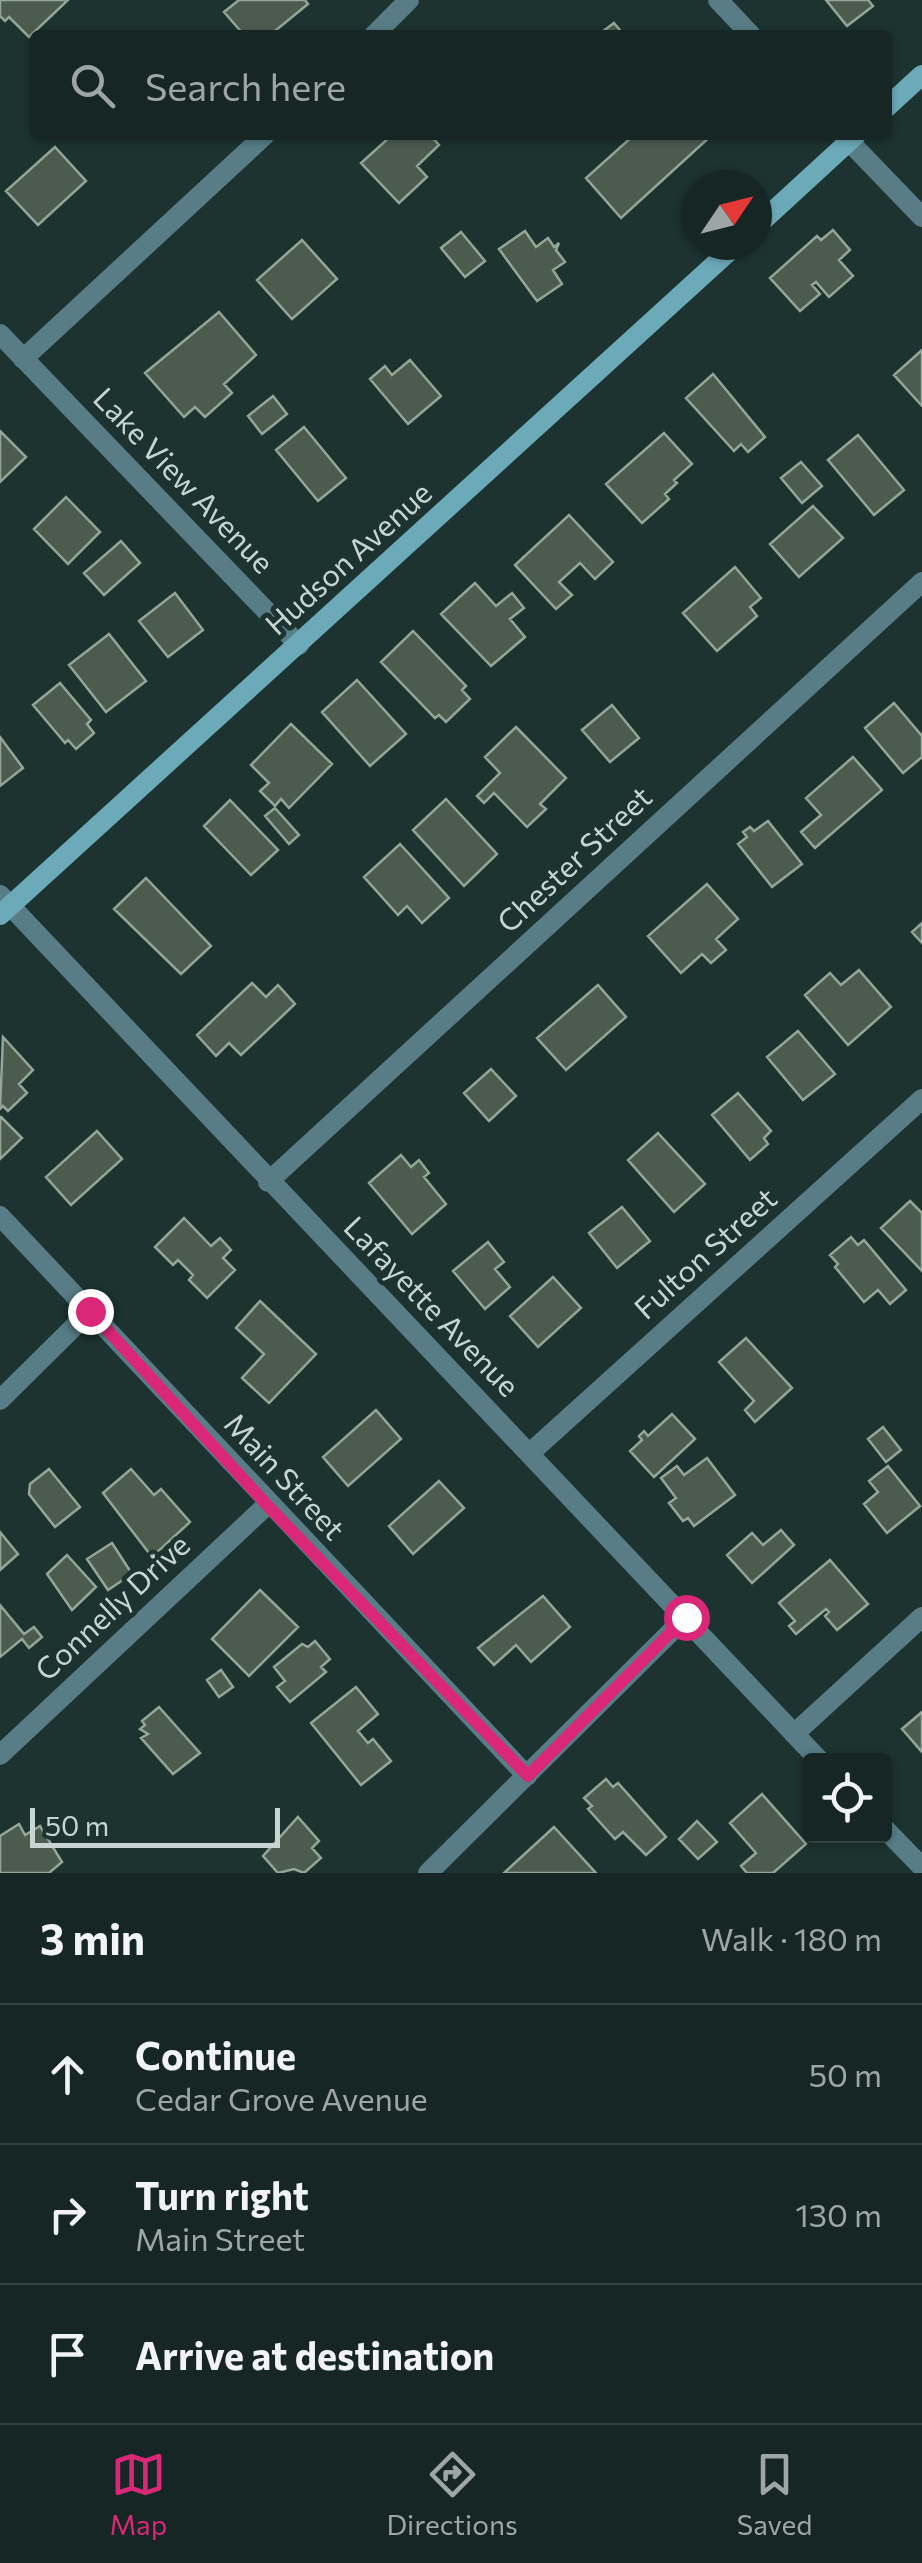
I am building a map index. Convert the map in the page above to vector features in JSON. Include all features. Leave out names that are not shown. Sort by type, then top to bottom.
[{"type":"street","points":[[379,30],[410,0]]},
{"type":"street","points":[[718,0],[746,30]]},
{"type":"street","points":[[892,102],[922,75]]},
{"type":"street","points":[[23,359],[260,140]]},
{"type":"street","points":[[772,211],[846,140]]},
{"type":"street","points":[[852,140],[922,217]]},
{"type":"street","name":"Hudson Avenue","points":[[3,905],[299,645],[720,260]]},
{"type":"street","name":"Lake View Avenue","points":[[0,334],[299,645]]},
{"type":"street","name":"Chester Street","points":[[268,1182],[922,582]]},
{"type":"street","name":"Lafayette Avenue","points":[[3,905],[812,1753]]},
{"type":"street","name":"Fulton Street","points":[[530,1453],[922,1099]]},
{"type":"street","name":"Main Street","points":[[0,1216],[267,1505],[528,1776]]},
{"type":"street","points":[[0,1400],[90,1311]]},
{"type":"street","name":"Connelly Drive","points":[[0,1755],[267,1505]]},
{"type":"street","points":[[428,1873],[686,1617]]},
{"type":"street","points":[[794,1734],[922,1617]]},
{"type":"street","points":[[892,1836],[922,1867]]},
{"type":"building","points":[[0,0],[68,0],[36,30],[30,30],[29,37],[9,17],[5,21],[0,16]]},
{"type":"building","points":[[239,0],[305,0],[308,4],[276,30],[240,30],[224,12]]},
{"type":"building","points":[[826,0],[868,0],[873,6],[847,26]]},
{"type":"building","points":[[386,140],[434,140],[439,145],[417,166],[427,177],[399,203],[361,163]]},
{"type":"building","points":[[628,140],[707,140],[621,218],[586,178]]},
{"type":"building","points":[[55,147],[86,181],[38,225],[6,191]]},
{"type":"building","points":[[833,230],[850,250],[839,260],[853,276],[829,297],[816,282],[812,285],[820,294],[800,311],[770,278],[817,236],[821,240]]},
{"type":"building","points":[[525,231],[536,247],[548,238],[554,247],[559,243],[556,250],[565,262],[553,270],[562,284],[537,301],[499,249]]},
{"type":"building","points":[[461,232],[485,261],[465,277],[441,248]]},
{"type":"building","points":[[302,240],[337,279],[292,319],[257,280]]},
{"type":"building","points":[[219,312],[256,355],[224,384],[232,393],[205,417],[195,407],[184,417],[145,373]]},
{"type":"building","points":[[922,350],[922,406],[894,375]]},
{"type":"building","points":[[410,360],[441,396],[408,424],[370,379],[385,366],[392,375]]},
{"type":"building","points":[[713,374],[765,437],[748,452],[741,444],[734,451],[686,398]]},
{"type":"building","points":[[273,396],[287,414],[262,434],[248,416]]},
{"type":"building","points":[[304,427],[346,478],[318,501],[276,450]]},
{"type":"building","points":[[0,431],[26,457],[0,482]]},
{"type":"building","points":[[664,433],[692,464],[674,480],[677,483],[665,494],[669,499],[642,523],[606,484]]},
{"type":"building","points":[[858,435],[904,490],[874,515],[828,460]]},
{"type":"building","points":[[801,462],[822,486],[802,503],[781,478]]},
{"type":"building","points":[[66,497],[100,532],[68,564],[34,529]]},
{"type":"building","points":[[813,506],[843,538],[799,577],[770,544]]},
{"type":"building","points":[[569,515],[613,562],[595,579],[580,563],[559,582],[572,595],[556,609],[515,565]]},
{"type":"building","points":[[121,541],[140,563],[104,595],[84,573]]},
{"type":"building","points":[[735,567],[761,598],[750,607],[757,616],[717,651],[683,613]]},
{"type":"building","points":[[475,583],[496,606],[512,593],[524,608],[510,619],[525,637],[491,666],[441,614]]},
{"type":"building","points":[[175,593],[203,630],[168,657],[139,621]]},
{"type":"building","points":[[413,631],[466,686],[462,690],[470,699],[446,722],[439,715],[435,718],[381,662]]},
{"type":"building","points":[[109,634],[146,681],[106,712],[69,665]]},
{"type":"building","points":[[357,680],[406,734],[370,766],[322,712]]},
{"type":"building","points":[[60,683],[91,720],[87,724],[94,733],[76,749],[68,740],[65,743],[33,705]]},
{"type":"building","points":[[894,703],[922,736],[922,757],[903,773],[865,728]]},
{"type":"building","points":[[612,705],[639,738],[610,762],[582,730]]},
{"type":"building","points":[[291,724],[332,764],[289,808],[281,799],[275,806],[260,791],[269,783],[251,765]]},
{"type":"building","points":[[516,727],[566,778],[540,804],[546,809],[527,827],[494,793],[484,803],[477,796],[500,773],[485,757]]},
{"type":"building","points":[[0,737],[23,768],[0,786]]},
{"type":"building","points":[[853,757],[882,790],[815,848],[801,832],[821,815],[806,798]]},
{"type":"building","points":[[446,799],[497,854],[464,886],[413,830]]},
{"type":"building","points":[[230,800],[278,850],[251,875],[204,826]]},
{"type":"building","points":[[275,808],[299,835],[289,844],[265,816]]},
{"type":"building","points":[[768,821],[802,864],[772,887],[738,844],[747,837],[743,832],[750,827],[754,831]]},
{"type":"building","points":[[400,844],[449,898],[422,923],[407,906],[398,915],[364,877]]},
{"type":"building","points":[[146,878],[211,946],[181,974],[114,909]]},
{"type":"building","points":[[707,884],[738,919],[716,939],[726,950],[711,963],[702,954],[681,973],[648,936]]},
{"type":"building","points":[[922,923],[922,943],[912,932]]},
{"type":"building","points":[[859,970],[891,1007],[848,1045],[805,995],[830,973],[841,985]]},
{"type":"building","points":[[252,983],[266,997],[278,985],[295,1004],[241,1055],[229,1043],[216,1056],[197,1035]]},
{"type":"building","points":[[598,985],[626,1017],[566,1070],[537,1038]]},
{"type":"building","points":[[798,1031],[835,1074],[803,1100],[767,1057]]},
{"type":"building","points":[[3,1037],[33,1070],[19,1084],[27,1093],[8,1111],[3,1106],[0,1109]]},
{"type":"building","points":[[491,1069],[516,1096],[489,1121],[464,1093]]},
{"type":"building","points":[[738,1093],[771,1131],[764,1138],[768,1144],[750,1160],[712,1115]]},
{"type":"building","points":[[0,1118],[22,1138],[0,1159]]},
{"type":"building","points":[[97,1131],[122,1159],[71,1205],[46,1177]]},
{"type":"building","points":[[658,1133],[705,1184],[674,1212],[628,1160]]},
{"type":"building","points":[[401,1155],[411,1167],[419,1160],[429,1173],[424,1177],[446,1204],[412,1234],[369,1183]]},
{"type":"building","points":[[910,1201],[922,1213],[922,1271],[881,1228]]},
{"type":"building","points":[[622,1207],[650,1241],[617,1268],[589,1233]]},
{"type":"building","points":[[184,1218],[211,1246],[220,1238],[231,1250],[223,1258],[235,1270],[207,1298],[189,1280],[193,1275],[178,1260],[173,1265],[155,1247]]},
{"type":"building","points":[[851,1237],[858,1245],[864,1240],[906,1290],[890,1304],[878,1290],[864,1302],[835,1267],[838,1264],[830,1255]]},
{"type":"building","points":[[488,1242],[504,1262],[495,1269],[510,1287],[485,1309],[453,1271]]},
{"type":"building","points":[[553,1277],[581,1308],[538,1347],[510,1316]]},
{"type":"building","points":[[260,1301],[316,1354],[269,1403],[242,1378],[264,1354],[236,1328]]},
{"type":"building","points":[[746,1338],[792,1388],[755,1422],[745,1410],[754,1401],[719,1362]]},
{"type":"building","points":[[376,1410],[401,1439],[348,1486],[323,1457]]},
{"type":"building","points":[[672,1414],[695,1439],[654,1477],[630,1451],[642,1440],[639,1436],[644,1431],[648,1436]]},
{"type":"building","points":[[883,1427],[901,1450],[886,1462],[868,1439]]},
{"type":"building","points":[[707,1458],[735,1495],[694,1526],[688,1518],[683,1521],[669,1503],[676,1498],[661,1478],[677,1466],[684,1475]]},
{"type":"building","points":[[888,1466],[920,1506],[887,1533],[864,1504],[878,1492],[869,1481]]},
{"type":"building","points":[[49,1469],[80,1507],[55,1527],[29,1494],[30,1484]]},
{"type":"building","points":[[131,1469],[154,1495],[161,1489],[190,1522],[152,1557],[103,1493]]},
{"type":"building","points":[[439,1481],[464,1508],[413,1554],[389,1526]]},
{"type":"building","points":[[781,1530],[794,1545],[752,1583],[727,1555],[752,1533],[763,1545]]},
{"type":"building","points":[[0,1532],[18,1554],[0,1570]]},
{"type":"building","points":[[112,1543],[132,1574],[108,1590],[87,1559]]},
{"type":"building","points":[[67,1555],[96,1587],[72,1610],[47,1574]]},
{"type":"building","points":[[830,1560],[868,1604],[837,1630],[825,1616],[829,1612],[826,1609],[796,1634],[789,1626],[795,1621],[779,1603]]},
{"type":"building","points":[[260,1590],[298,1627],[249,1676],[212,1639]]},
{"type":"building","points":[[543,1596],[570,1627],[531,1662],[516,1645],[494,1665],[478,1648]]},
{"type":"building","points":[[0,1605],[24,1634],[34,1627],[42,1637],[29,1648],[22,1639],[0,1657]]},
{"type":"building","points":[[315,1641],[330,1659],[321,1667],[326,1672],[290,1702],[277,1687],[285,1681],[274,1667],[302,1644],[308,1647]]},
{"type":"building","points":[[221,1670],[233,1687],[219,1697],[207,1680]]},
{"type":"building","points":[[356,1687],[378,1714],[358,1731],[368,1743],[373,1739],[391,1761],[361,1785],[311,1723]]},
{"type":"building","points":[[159,1707],[200,1753],[173,1774],[141,1738],[148,1734],[140,1729],[145,1725],[142,1721]]},
{"type":"building","points":[[922,1712],[922,1752],[902,1729]]},
{"type":"building","points":[[606,1779],[613,1787],[618,1783],[666,1837],[646,1855],[623,1832],[615,1839],[588,1809],[592,1806],[584,1798]]},
{"type":"building","points":[[762,1794],[806,1844],[773,1873],[747,1873],[741,1866],[756,1853],[730,1823]]},
{"type":"building","points":[[298,1817],[319,1841],[312,1848],[321,1858],[304,1873],[294,1869],[278,1873],[263,1856]]},
{"type":"building","points":[[697,1821],[717,1842],[698,1859],[679,1839]]},
{"type":"building","points":[[19,1824],[25,1835],[40,1826],[62,1862],[49,1873],[0,1873],[0,1836]]},
{"type":"building","points":[[554,1827],[596,1873],[504,1873]]},
{"type":"route","points":[[90,1311],[267,1505],[528,1776],[686,1617]]}]
